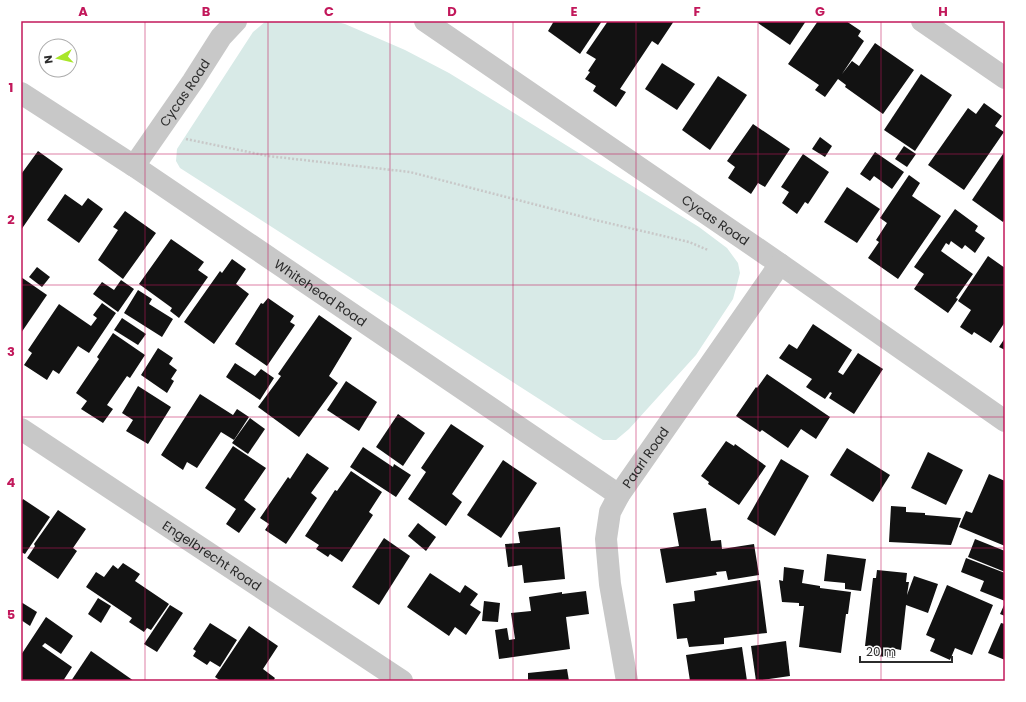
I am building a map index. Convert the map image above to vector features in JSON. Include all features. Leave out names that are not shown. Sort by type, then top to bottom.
[{"type":"street","name":"Cycas Road","points":[[134,166],[193,81],[221,37],[236,21]]},
{"type":"street","name":"Cycas Road","points":[[425,21],[780,264],[1005,421]]},
{"type":"street","points":[[922,21],[1005,78]]},
{"type":"street","name":"Whitehead Road","points":[[21,93],[134,166],[619,495]]},
{"type":"street","name":"Paarl Road","points":[[627,681],[610,584],[606,539],[610,512],[619,495],[780,264]]},
{"type":"street","name":"Engelbrecht Road","points":[[21,429],[402,681]]},
{"type":"path","points":[[156,134],[268,156],[410,172],[591,219],[689,242],[709,250]]},
{"type":"shaded area","points":[[266,21],[333,21],[345,24],[405,50],[449,73],[699,227],[727,248],[738,263],[740,273],[733,299],[696,355],[629,429],[616,440],[603,440],[180,168],[176,161],[177,149],[253,32]]},
{"type":"building","points":[[554,21],[602,21],[580,54],[548,31]]},
{"type":"building","points":[[608,21],[674,21],[658,45],[652,41],[620,89],[626,92],[616,107],[593,91],[596,86],[585,79],[590,72],[588,71],[596,59],[586,53]]},
{"type":"building","points":[[759,21],[806,21],[790,45],[758,23]]},
{"type":"building","points":[[818,21],[846,21],[861,31],[858,36],[864,41],[842,74],[852,61],[859,66],[875,43],[914,70],[883,114],[845,87],[846,85],[838,79],[825,97],[815,90],[819,85],[788,64]]},
{"type":"building","points":[[662,63],[695,84],[677,110],[645,89]]},
{"type":"building","points":[[921,74],[952,95],[915,151],[884,130]]},
{"type":"building","points":[[718,76],[747,95],[710,150],[682,130]]},
{"type":"building","points":[[984,103],[1002,116],[995,126],[1004,132],[964,190],[928,165],[968,108],[976,114]]},
{"type":"building","points":[[753,124],[790,149],[765,187],[758,183],[751,194],[728,178],[735,167],[727,161]]},
{"type":"building","points":[[820,137],[832,146],[825,157],[812,149]]},
{"type":"building","points":[[904,146],[916,154],[907,167],[895,159]]},
{"type":"building","points":[[38,151],[63,169],[21,230],[21,172],[22,173]]},
{"type":"building","points":[[1005,151],[1005,219],[1003,222],[972,200]]},
{"type":"building","points":[[875,152],[904,172],[892,189],[874,176],[870,181],[860,174]]},
{"type":"building","points":[[803,154],[829,172],[808,204],[805,202],[797,214],[782,203],[789,192],[781,187]]},
{"type":"building","points":[[909,175],[920,183],[912,196],[941,216],[898,279],[868,258],[879,242],[876,240],[887,223],[880,218]]},
{"type":"building","points":[[847,187],[880,209],[857,243],[824,222]]},
{"type":"building","points":[[65,194],[82,206],[88,198],[103,209],[79,243],[47,220]]},
{"type":"building","points":[[955,209],[978,226],[975,231],[985,238],[975,253],[965,245],[962,249],[951,241],[949,245],[946,243],[941,251],[973,274],[956,298],[958,299],[948,313],[914,289],[924,274],[914,267]]},
{"type":"building","points":[[125,211],[156,233],[123,279],[98,260],[118,230],[113,227]]},
{"type":"building","points":[[171,239],[204,262],[198,270],[208,277],[179,318],[170,311],[172,308],[139,284]]},
{"type":"building","points":[[988,256],[1005,268],[1005,322],[991,343],[974,332],[972,335],[960,327],[971,310],[958,301]]},
{"type":"building","points":[[232,259],[246,269],[236,284],[249,294],[214,344],[184,322],[220,271],[222,273]]},
{"type":"building","points":[[37,267],[50,277],[42,287],[29,277]]},
{"type":"building","points":[[21,277],[47,295],[21,333]]},
{"type":"building","points":[[121,280],[134,289],[118,312],[93,294],[102,282],[114,290]]},
{"type":"building","points":[[138,290],[152,299],[149,304],[173,319],[162,337],[124,313]]},
{"type":"building","points":[[268,298],[294,316],[290,322],[295,325],[267,366],[235,344],[261,303],[263,304]]},
{"type":"building","points":[[102,303],[116,313],[89,353],[78,346],[59,374],[53,370],[47,380],[24,365],[32,353],[28,350],[59,304],[91,326],[97,318],[93,315]]},
{"type":"building","points":[[319,315],[352,338],[329,376],[338,383],[299,437],[258,407],[281,376],[278,374]]},
{"type":"building","points":[[122,318],[146,334],[138,345],[114,330]]},
{"type":"building","points":[[813,324],[852,350],[838,372],[843,375],[858,353],[883,369],[854,414],[829,398],[832,393],[830,392],[825,399],[806,387],[812,379],[779,358],[789,344],[797,349]]},
{"type":"building","points":[[113,333],[145,355],[130,378],[127,376],[107,405],[113,409],[103,423],[81,409],[87,401],[76,393],[99,359],[97,357]]},
{"type":"building","points":[[1005,338],[1005,350],[999,347]]},
{"type":"building","points":[[158,348],[173,358],[169,364],[177,370],[171,379],[174,381],[167,393],[141,375]]},
{"type":"building","points":[[235,363],[255,376],[261,369],[274,378],[260,400],[226,377]]},
{"type":"building","points":[[767,374],[830,417],[816,439],[801,429],[788,448],[762,430],[760,432],[736,416]]},
{"type":"building","points":[[346,381],[377,402],[359,431],[327,410]]},
{"type":"building","points":[[138,386],[171,407],[148,444],[126,431],[133,420],[122,413]]},
{"type":"building","points":[[200,394],[233,415],[237,409],[249,417],[234,440],[221,432],[197,468],[187,462],[183,470],[161,455]]},
{"type":"building","points":[[398,414],[425,433],[403,466],[376,447]]},
{"type":"building","points":[[250,418],[265,429],[248,454],[232,443]]},
{"type":"building","points":[[451,424],[484,446],[452,494],[462,502],[446,526],[408,499],[426,472],[421,468]]},
{"type":"building","points":[[726,441],[734,446],[735,444],[766,466],[739,505],[708,484],[709,482],[701,476]]},
{"type":"building","points":[[233,446],[266,468],[244,500],[256,509],[239,533],[226,524],[236,509],[205,488]]},
{"type":"building","points":[[363,447],[393,467],[394,464],[411,475],[396,497],[350,467]]},
{"type":"building","points":[[847,448],[890,475],[873,502],[830,475]]},
{"type":"building","points":[[928,452],[963,470],[946,505],[911,488]]},
{"type":"building","points":[[307,453],[329,468],[311,493],[317,498],[286,544],[265,530],[269,524],[260,518],[288,477],[290,479]]},
{"type":"building","points":[[781,459],[809,476],[775,536],[747,519]]},
{"type":"building","points":[[503,460],[537,483],[501,538],[467,515]]},
{"type":"building","points":[[351,471],[382,492],[369,512],[373,515],[342,562],[330,554],[328,557],[316,549],[319,545],[305,536],[335,490],[337,491]]},
{"type":"building","points":[[989,474],[1005,481],[1005,546],[959,527],[966,511],[972,513]]},
{"type":"building","points":[[23,499],[50,517],[25,554],[21,552],[21,502]]},
{"type":"building","points":[[891,506],[906,507],[906,512],[961,518],[951,545],[889,542]]},
{"type":"building","points":[[706,508],[711,541],[721,540],[722,549],[754,544],[759,575],[728,580],[726,571],[716,572],[717,575],[666,583],[660,549],[679,546],[673,513]]},
{"type":"building","points":[[58,510],[86,529],[73,548],[77,551],[58,579],[27,558],[35,546],[34,544]]},
{"type":"building","points":[[418,523],[436,537],[426,551],[408,536]]},
{"type":"building","points":[[560,527],[565,579],[524,583],[522,565],[508,567],[505,544],[520,543],[518,532]]},
{"type":"building","points":[[384,538],[410,556],[379,605],[352,587]]},
{"type":"building","points":[[975,539],[1005,551],[1005,572],[968,557]]},
{"type":"building","points":[[827,554],[866,559],[861,591],[845,589],[845,583],[824,581]]},
{"type":"building","points":[[966,558],[1005,573],[1005,601],[980,591],[984,581],[961,572]]},
{"type":"building","points":[[123,563],[140,574],[135,581],[169,604],[151,630],[147,628],[144,632],[129,622],[132,618],[86,587],[96,572],[104,577],[113,565],[118,569]]},
{"type":"building","points":[[784,567],[804,570],[802,583],[820,586],[820,588],[851,592],[848,614],[846,614],[841,653],[799,647],[804,606],[799,606],[799,603],[782,602],[779,580],[783,581]]},
{"type":"building","points":[[877,570],[907,573],[906,582],[909,582],[907,595],[914,576],[938,584],[928,613],[906,605],[901,650],[896,649],[895,658],[868,655],[869,646],[865,646],[873,578],[876,578]]},
{"type":"building","points":[[430,573],[460,593],[465,585],[478,594],[470,605],[481,612],[466,635],[455,627],[449,636],[407,607]]},
{"type":"building","points":[[760,580],[767,633],[724,638],[724,644],[689,647],[687,638],[677,639],[673,604],[695,601],[694,591]]},
{"type":"building","points":[[947,585],[993,605],[972,655],[955,648],[950,660],[930,651],[935,639],[926,635]]},
{"type":"building","points":[[586,591],[589,614],[566,617],[570,649],[499,659],[495,630],[507,628],[509,640],[515,639],[511,613],[531,611],[529,597],[562,592],[562,594]]},
{"type":"building","points":[[98,598],[111,606],[101,623],[88,614]]},
{"type":"building","points":[[484,601],[500,603],[498,622],[482,621]]},
{"type":"building","points":[[21,602],[37,612],[30,626],[21,620]]},
{"type":"building","points":[[1005,603],[1005,616],[1000,614]]},
{"type":"building","points":[[170,605],[183,613],[157,652],[144,644]]},
{"type":"building","points":[[46,617],[73,636],[61,654],[45,643],[42,646],[72,667],[63,681],[21,681],[21,655]]},
{"type":"building","points":[[210,623],[237,640],[220,667],[210,661],[207,665],[193,656],[196,651],[193,649]]},
{"type":"building","points":[[1001,623],[1005,624],[1005,660],[988,653]]},
{"type":"building","points":[[249,626],[278,646],[263,669],[275,678],[273,681],[221,681],[215,677]]},
{"type":"building","points":[[786,641],[790,676],[756,681],[751,646]]},
{"type":"building","points":[[742,647],[747,681],[690,681],[686,655]]},
{"type":"building","points":[[91,651],[134,681],[71,681]]},
{"type":"building","points":[[567,669],[569,681],[528,681],[528,673]]}]
